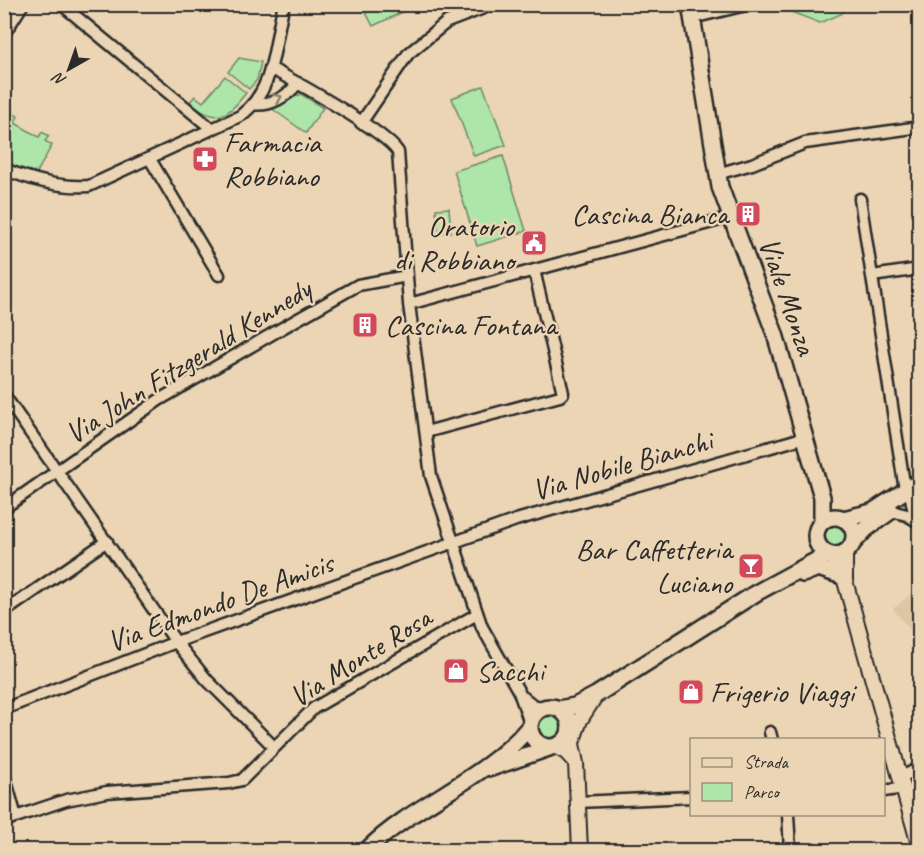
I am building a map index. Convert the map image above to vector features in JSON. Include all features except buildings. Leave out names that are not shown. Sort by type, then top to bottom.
[{"type":"main road","name":"Viale Monza","points":[[691,11],[717,174],[775,334],[806,437],[822,497],[819,529]]},
{"type":"main road","points":[[367,850],[426,804],[474,775],[509,748],[530,725],[535,714],[575,706],[596,695],[762,591],[839,551],[912,494],[920,481]]},
{"type":"main road","points":[[762,591],[758,589],[800,561],[819,529],[841,518],[857,518],[912,494]]},
{"type":"main road","name":"Viale Monza","points":[[822,497],[853,530],[839,551]]},
{"type":"main road","points":[[819,529],[819,548],[839,551]]},
{"type":"main road","points":[[762,591],[777,588],[811,569],[825,569],[844,579]]},
{"type":"main road","points":[[474,775],[552,747],[565,740],[577,711],[596,695]]},
{"type":"main road","points":[[551,709],[569,726]]},
{"type":"main road","points":[[530,725],[533,738],[552,747]]},
{"type":"street","points":[[4,34],[23,4]]},
{"type":"street","points":[[61,4],[212,129]]},
{"type":"street","points":[[4,169],[35,180],[71,186],[89,186],[240,116],[265,88],[284,4]]},
{"type":"street","points":[[362,123],[408,54],[447,22],[494,4]]},
{"type":"street","points":[[691,11],[750,4]]},
{"type":"street","points":[[270,68],[298,83],[390,142],[399,156],[409,304],[431,476],[486,637],[519,692],[530,725]]},
{"type":"street","points":[[253,104],[265,104],[280,98],[298,83]]},
{"type":"street","points":[[717,174],[752,164],[805,143],[920,127]]},
{"type":"street","points":[[150,159],[219,275]]},
{"type":"street","points":[[860,199],[917,520],[891,511]]},
{"type":"street","points":[[409,304],[731,217]]},
{"type":"street","points":[[872,276],[920,269]]},
{"type":"street","points":[[426,432],[560,396],[563,393],[534,270]]},
{"type":"street","name":"Via John Fitzgerald Kennedy","points":[[4,508],[159,400],[350,289],[373,281],[407,276]]},
{"type":"street","points":[[4,395],[176,642],[207,680],[274,747]]},
{"type":"street","name":"Via Nobile Bianchi","points":[[454,542],[516,520],[806,437]]},
{"type":"street","points":[[4,612],[106,541]]},
{"type":"street","name":"Via Edmondo De Amicis","points":[[4,709],[176,642],[454,542]]},
{"type":"street","points":[[839,551],[844,579],[920,848]]},
{"type":"street","name":"Via Monte Rosa","points":[[4,821],[66,800],[107,792],[236,782],[251,773],[314,708],[477,614]]},
{"type":"street","points":[[519,692],[533,705],[551,709]]},
{"type":"street","points":[[573,746],[576,728],[596,695]]},
{"type":"street","points":[[569,726],[576,763],[580,850]]},
{"type":"street","points":[[552,747],[566,752],[576,763]]},
{"type":"street","points":[[885,791],[903,783],[920,768]]},
{"type":"street","points":[[4,774],[16,817]]},
{"type":"street","points":[[578,802],[690,797]]},
{"type":"street","points":[[788,816],[790,850]]},
{"type":"shaded area","points":[[919,587],[919,640],[893,609]]},
{"type":"green space","points":[[362,5],[410,5],[411,8],[373,26]]},
{"type":"green space","points":[[773,5],[849,5],[841,14],[820,23]]},
{"type":"green space","points":[[239,58],[261,62],[257,80],[249,89],[228,72]]},
{"type":"green space","points":[[225,76],[246,93],[227,113],[214,116],[189,103],[195,96],[203,102]]},
{"type":"green space","points":[[483,86],[506,145],[474,156],[452,98]]},
{"type":"green space","points":[[301,94],[323,108],[306,133],[271,108]]},
{"type":"green space","points":[[4,109],[18,116],[15,123],[39,137],[42,132],[49,136],[45,141],[52,145],[36,174],[5,162]]},
{"type":"green space","points":[[503,156],[526,231],[477,246],[454,171]]},
{"type":"green space","points":[[449,208],[451,232],[438,233],[436,209]]},
{"type":"green space","points":[[835,521],[846,525],[850,536],[846,547],[835,551],[824,547],[820,536],[824,525]]},
{"type":"green space","points":[[549,713],[555,714],[563,722],[563,734],[555,742],[549,743],[543,742],[535,734],[534,728],[535,722],[543,714]]},
{"type":"place","name":"Farmacia Robbiano","points":[[205,159]]},
{"type":"place","name":"Cascina Bianca","points":[[748,214]]},
{"type":"place","name":"Oratorio di Robbiano","points":[[534,243]]},
{"type":"place","name":"Cascina Fontana","points":[[365,325]]},
{"type":"place","name":"Bar Caffetteria Luciano","points":[[751,566]]},
{"type":"place","name":"Sacchi","points":[[456,671]]},
{"type":"place","name":"Frigerio Viaggi","points":[[691,692]]}]
